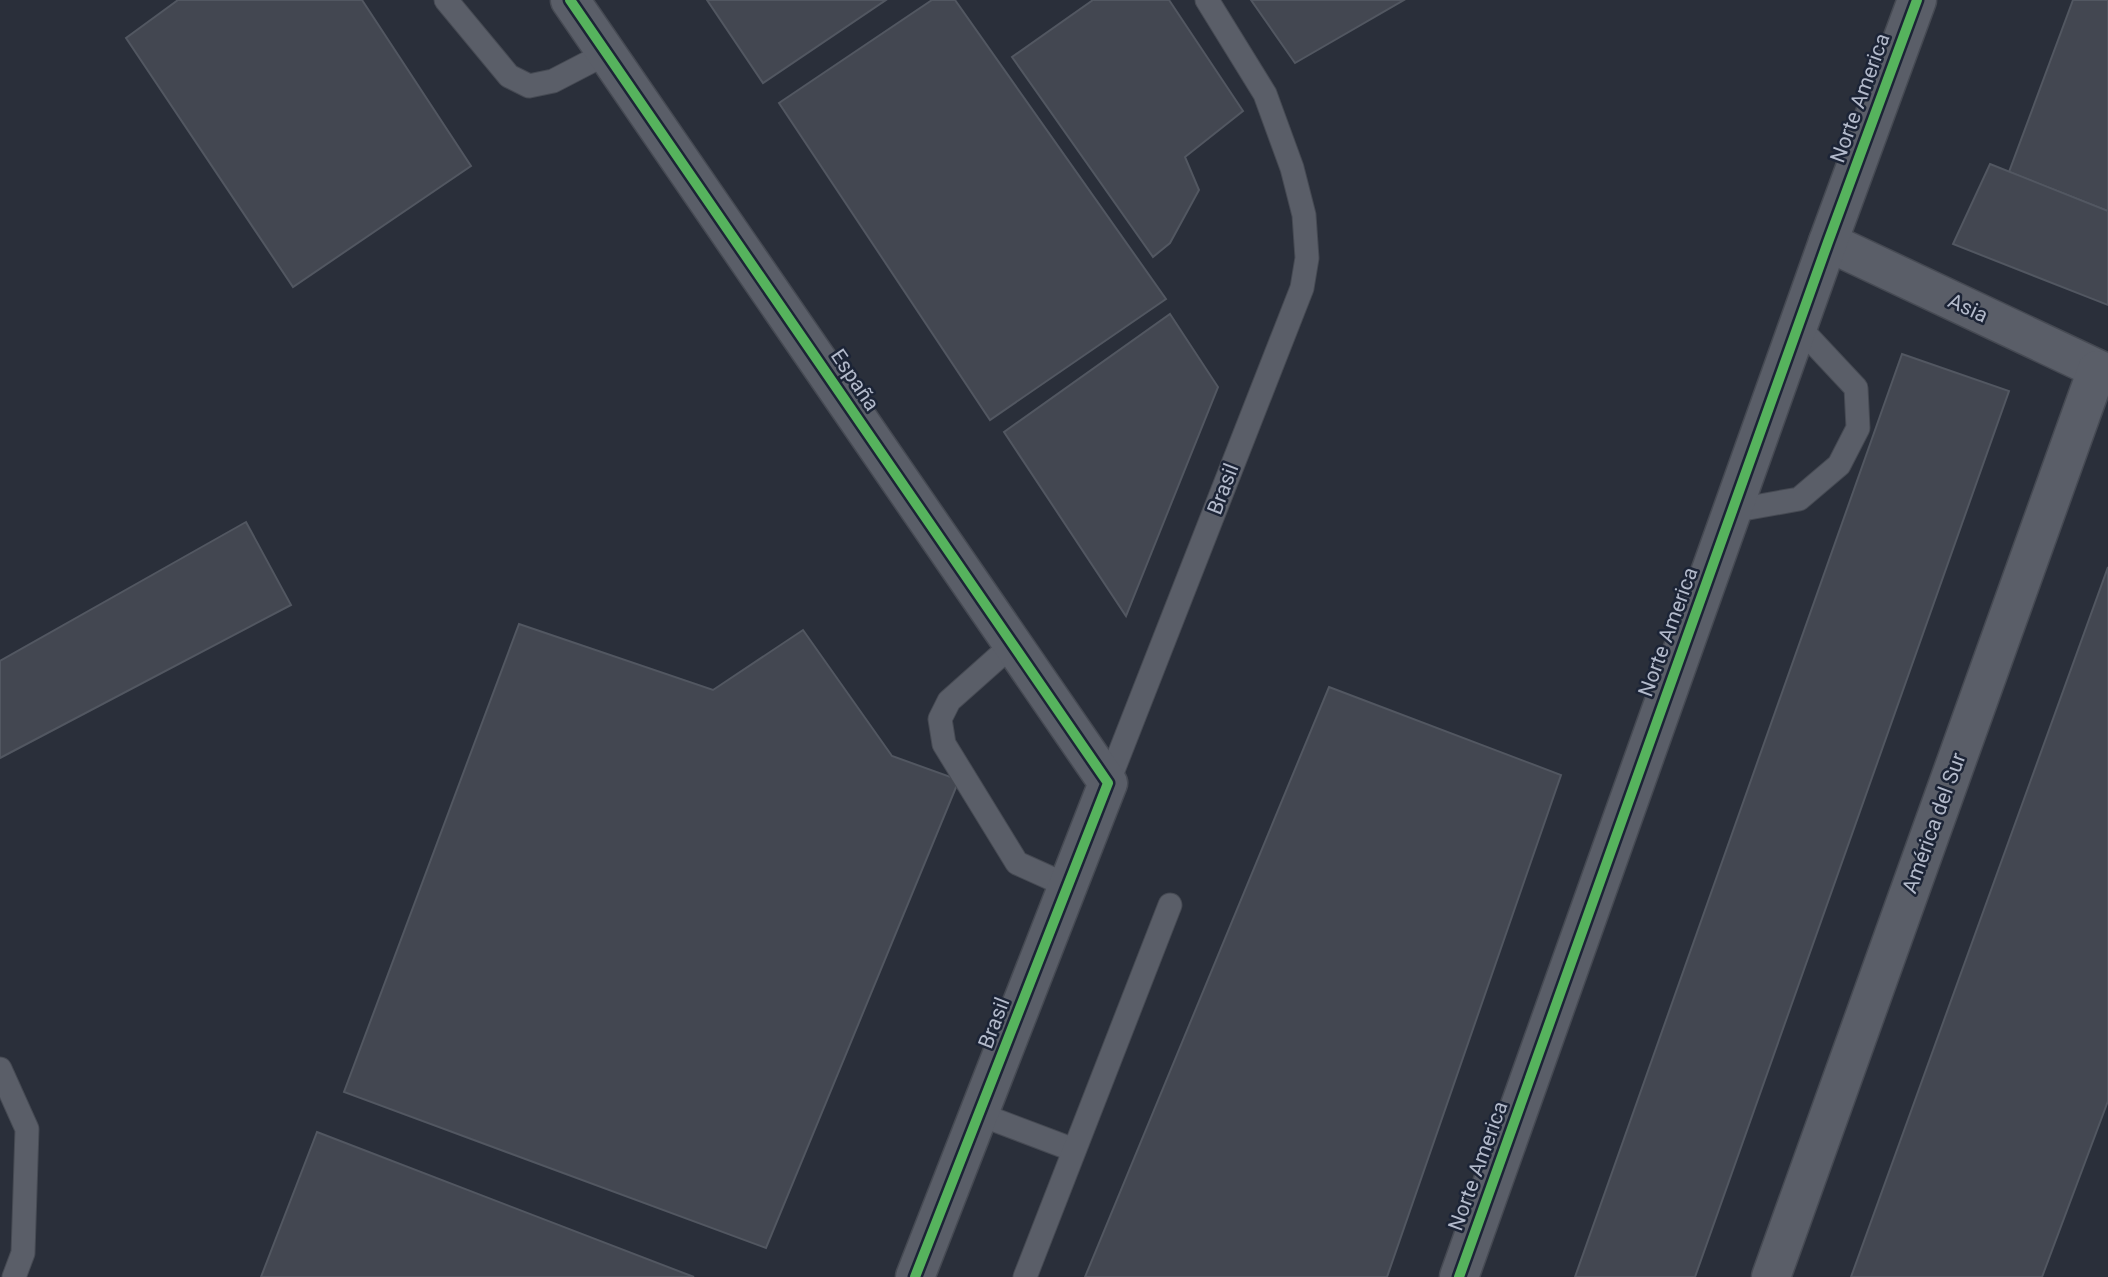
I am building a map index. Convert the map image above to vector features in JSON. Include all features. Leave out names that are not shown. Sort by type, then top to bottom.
[{"type":"street","name":"España","points":[[570,0],[1108,783]]},
{"type":"street","name":"Norte America","points":[[1459,1277],[1917,0]]},
{"type":"street","name":"Asia","points":[[1828,242],[2103,372]]},
{"type":"street","name":"América del Sur","points":[[1771,1277],[2103,372]]},
{"type":"street","name":"Brasil","points":[[915,1277],[1108,783]]},
{"type":"lane","points":[[446,0],[509,76],[529,86],[553,80],[607,53]]},
{"type":"lane","name":"Brasil","points":[[1108,783],[1302,288],[1307,258],[1304,215],[1292,168],[1265,94],[1207,0]]},
{"type":"lane","points":[[1732,511],[1799,499],[1839,465],[1857,428],[1856,388],[1798,326]]},
{"type":"lane","points":[[1013,644],[949,701],[940,719],[944,744],[1017,863],[1068,886]]},
{"type":"lane","points":[[1024,1277],[1170,905]]},
{"type":"lane","points":[[0,1069],[27,1129],[23,1253],[14,1277]]},
{"type":"lane","points":[[979,1114],[1074,1150]]},
{"type":"building","points":[[178,0],[362,0],[471,166],[293,287],[126,38]]},
{"type":"building","points":[[707,0],[886,0],[763,83]]},
{"type":"building","points":[[932,0],[955,0],[1166,299],[990,420],[779,103]]},
{"type":"building","points":[[1093,0],[1169,0],[1243,111],[1185,157],[1199,190],[1170,243],[1153,257],[1012,57]]},
{"type":"building","points":[[1251,0],[1404,0],[1295,63]]},
{"type":"building","points":[[2073,0],[2108,0],[2108,211],[2009,172]]},
{"type":"building","points":[[1990,164],[2108,211],[2108,305],[1953,244]]},
{"type":"building","points":[[1170,314],[1218,387],[1126,616],[1004,432]]},
{"type":"building","points":[[1902,354],[2009,391],[1695,1277],[1575,1277]]},
{"type":"building","points":[[246,522],[291,605],[0,758],[0,661]]},
{"type":"building","points":[[2108,567],[2108,1101],[2042,1277],[1851,1277]]},
{"type":"building","points":[[519,624],[713,690],[803,630],[892,756],[959,780],[766,1248],[344,1092]]},
{"type":"building","points":[[1329,687],[1561,775],[1387,1277],[1085,1277]]},
{"type":"building","points":[[317,1132],[694,1277],[261,1277]]},
{"type":"cycle path","points":[[570,0],[1108,783],[915,1277]]},
{"type":"cycle path","points":[[1459,1277],[1917,0]]}]
